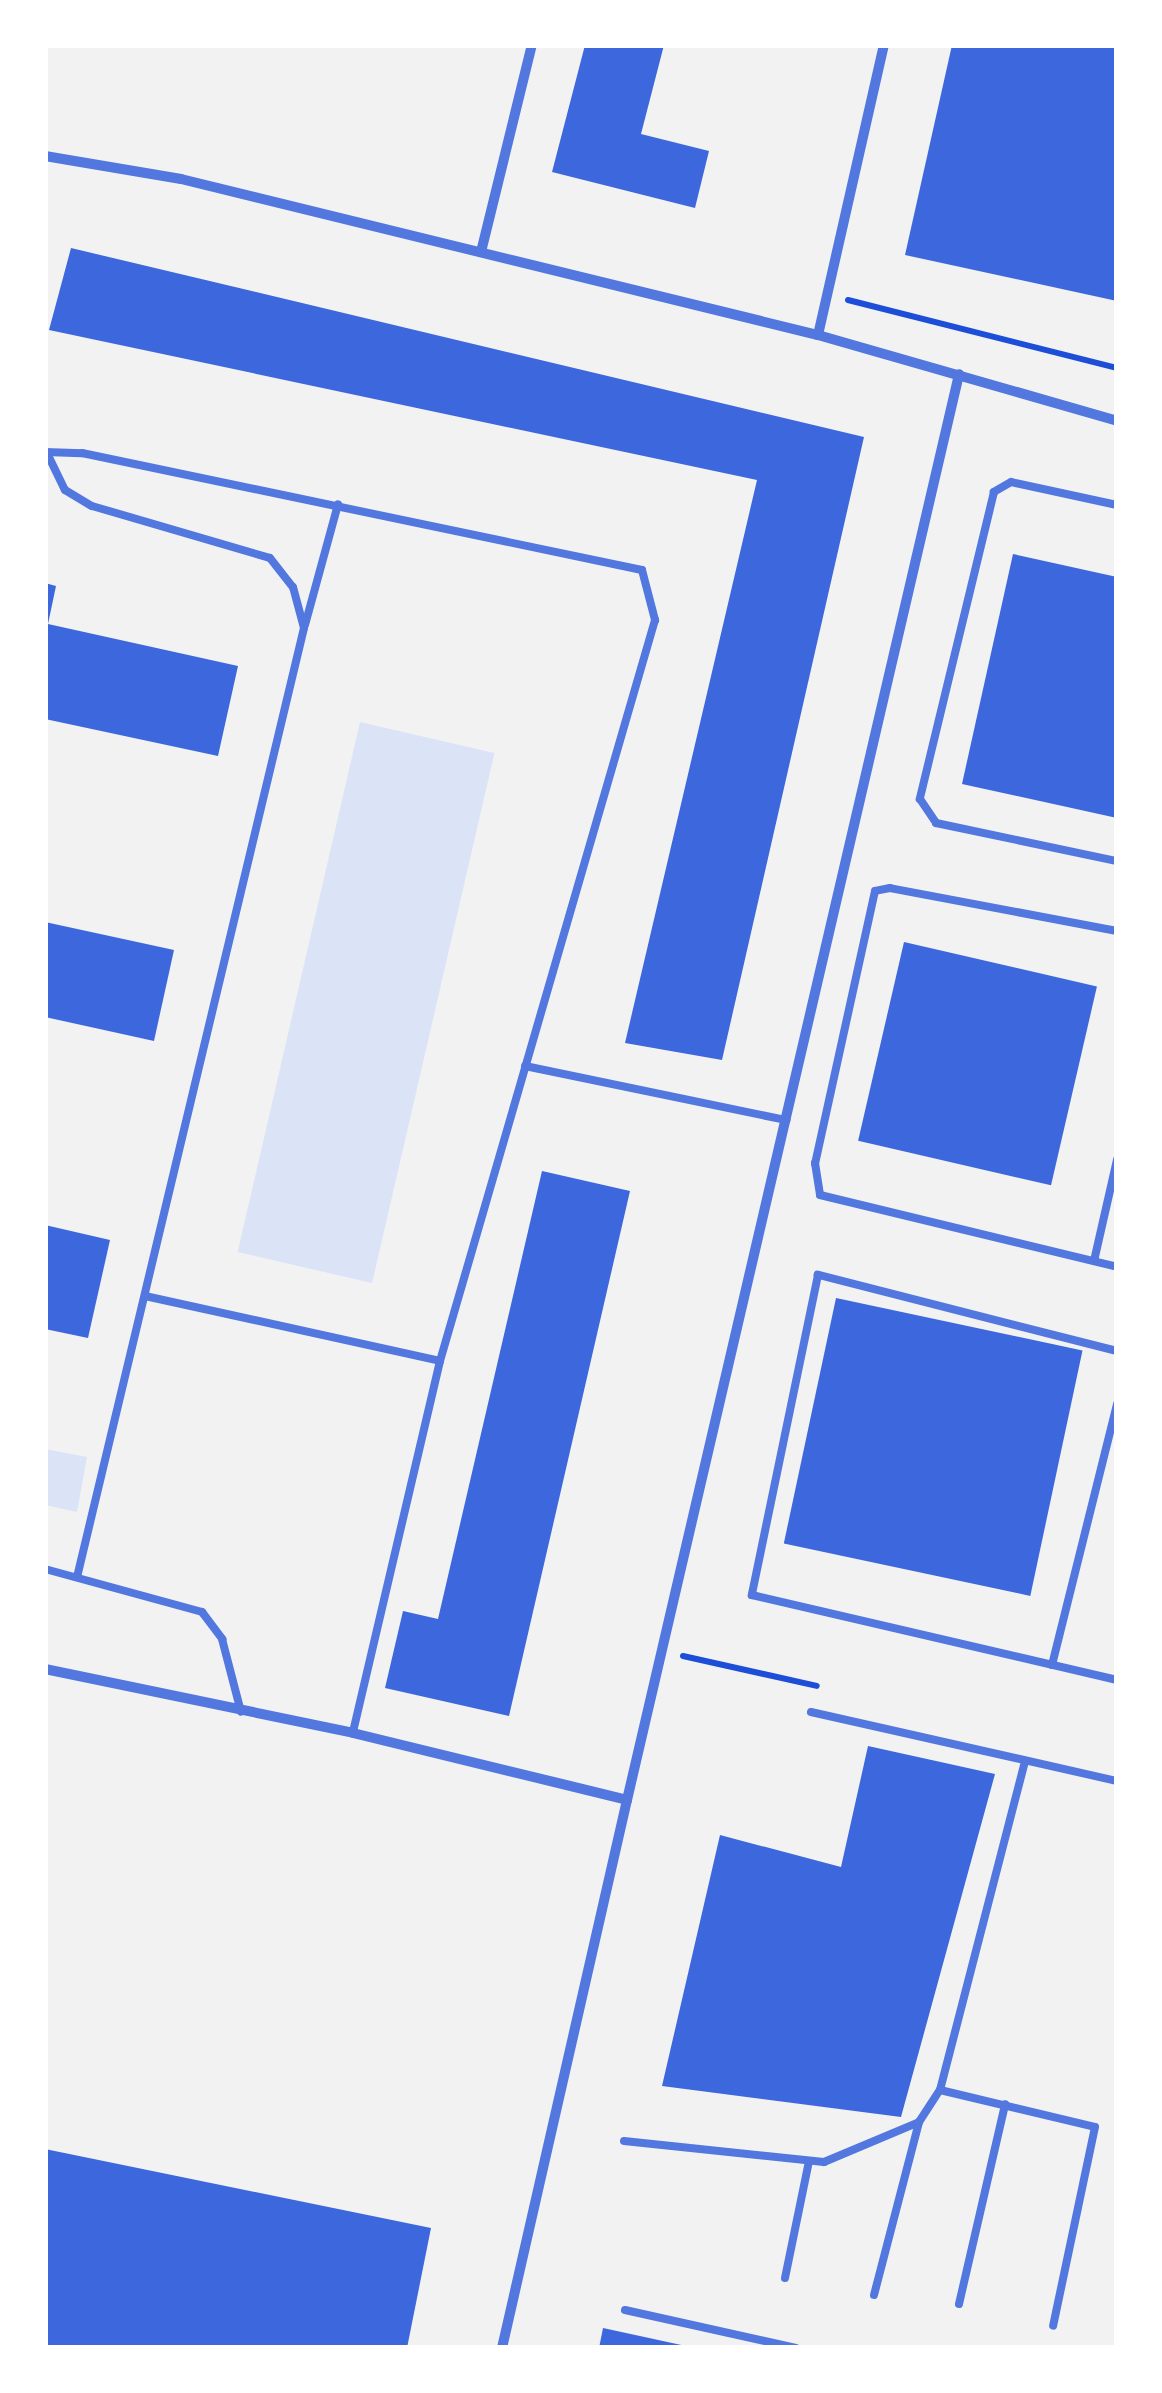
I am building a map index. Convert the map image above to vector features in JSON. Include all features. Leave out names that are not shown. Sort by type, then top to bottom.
[{"type":"street","points":[[481,252],[532,45]]},
{"type":"street","points":[[818,335],[884,45]]},
{"type":"street","points":[[45,156],[180,179],[818,335],[1117,421]]},
{"type":"street","points":[[502,2348],[959,374]]},
{"type":"street","points":[[45,1669],[353,1732],[627,1800]]},
{"type":"lane","points":[[304,628],[293,587],[270,558],[92,506],[65,490],[46,453],[82,453],[642,570],[655,620],[440,1361],[353,1732]]},
{"type":"lane","points":[[1117,505],[1011,482],[994,492],[920,799],[936,823],[1117,861]]},
{"type":"lane","points":[[77,1577],[304,628],[338,504]]},
{"type":"lane","points":[[1117,931],[890,888],[875,891],[815,1164],[820,1195],[1117,1267]]},
{"type":"lane","points":[[525,1066],[786,1120]]},
{"type":"lane","points":[[1094,1261],[1117,1160]]},
{"type":"lane","points":[[1117,1351],[818,1276],[752,1594],[1117,1680]]},
{"type":"lane","points":[[144,1296],[440,1361]]},
{"type":"lane","points":[[1052,1665],[1117,1404]]},
{"type":"lane","points":[[45,1570],[202,1612],[222,1639],[241,1712]]},
{"type":"lane","points":[[811,1712],[1117,1781]]},
{"type":"lane","points":[[874,2295],[919,2122],[940,2090],[1025,1760]]},
{"type":"lane","points":[[940,2090],[1096,2126],[1053,2326]]},
{"type":"lane","points":[[958,2304],[1005,2104]]},
{"type":"lane","points":[[624,2141],[824,2162],[878,2144],[919,2122]]},
{"type":"lane","points":[[785,2278],[809,2161]]},
{"type":"lane","points":[[625,2310],[796,2348]]},
{"type":"path","points":[[827,295],[1117,368]]},
{"type":"shaded area","points":[[360,722],[494,753],[372,1283],[238,1252]]},
{"type":"shaded area","points":[[45,1449],[87,1457],[77,1512],[45,1505]]},
{"type":"building","points":[[585,45],[664,45],[641,134],[709,151],[695,208],[552,172]]},
{"type":"building","points":[[952,45],[1117,45],[1117,301],[905,255]]},
{"type":"building","points":[[71,248],[864,437],[722,1060],[625,1043],[757,480],[49,330]]},
{"type":"building","points":[[1013,554],[1117,577],[1117,818],[962,784]]},
{"type":"building","points":[[45,583],[56,586],[48,624],[238,666],[218,756],[45,719]]},
{"type":"building","points":[[45,922],[174,950],[154,1041],[45,1017]]},
{"type":"building","points":[[904,942],[1097,987],[1051,1185],[858,1141]]},
{"type":"building","points":[[542,1171],[630,1191],[509,1716],[385,1688],[403,1611],[438,1619]]},
{"type":"building","points":[[45,1225],[110,1240],[88,1338],[45,1329]]},
{"type":"building","points":[[836,1298],[1082,1350],[1030,1596],[784,1544]]},
{"type":"building","points":[[868,1746],[995,1774],[901,2117],[662,2086],[720,1835],[841,1867]]},
{"type":"building","points":[[45,2149],[431,2228],[407,2348],[45,2348]]},
{"type":"building","points":[[603,2328],[686,2346],[686,2348],[599,2348]]}]
